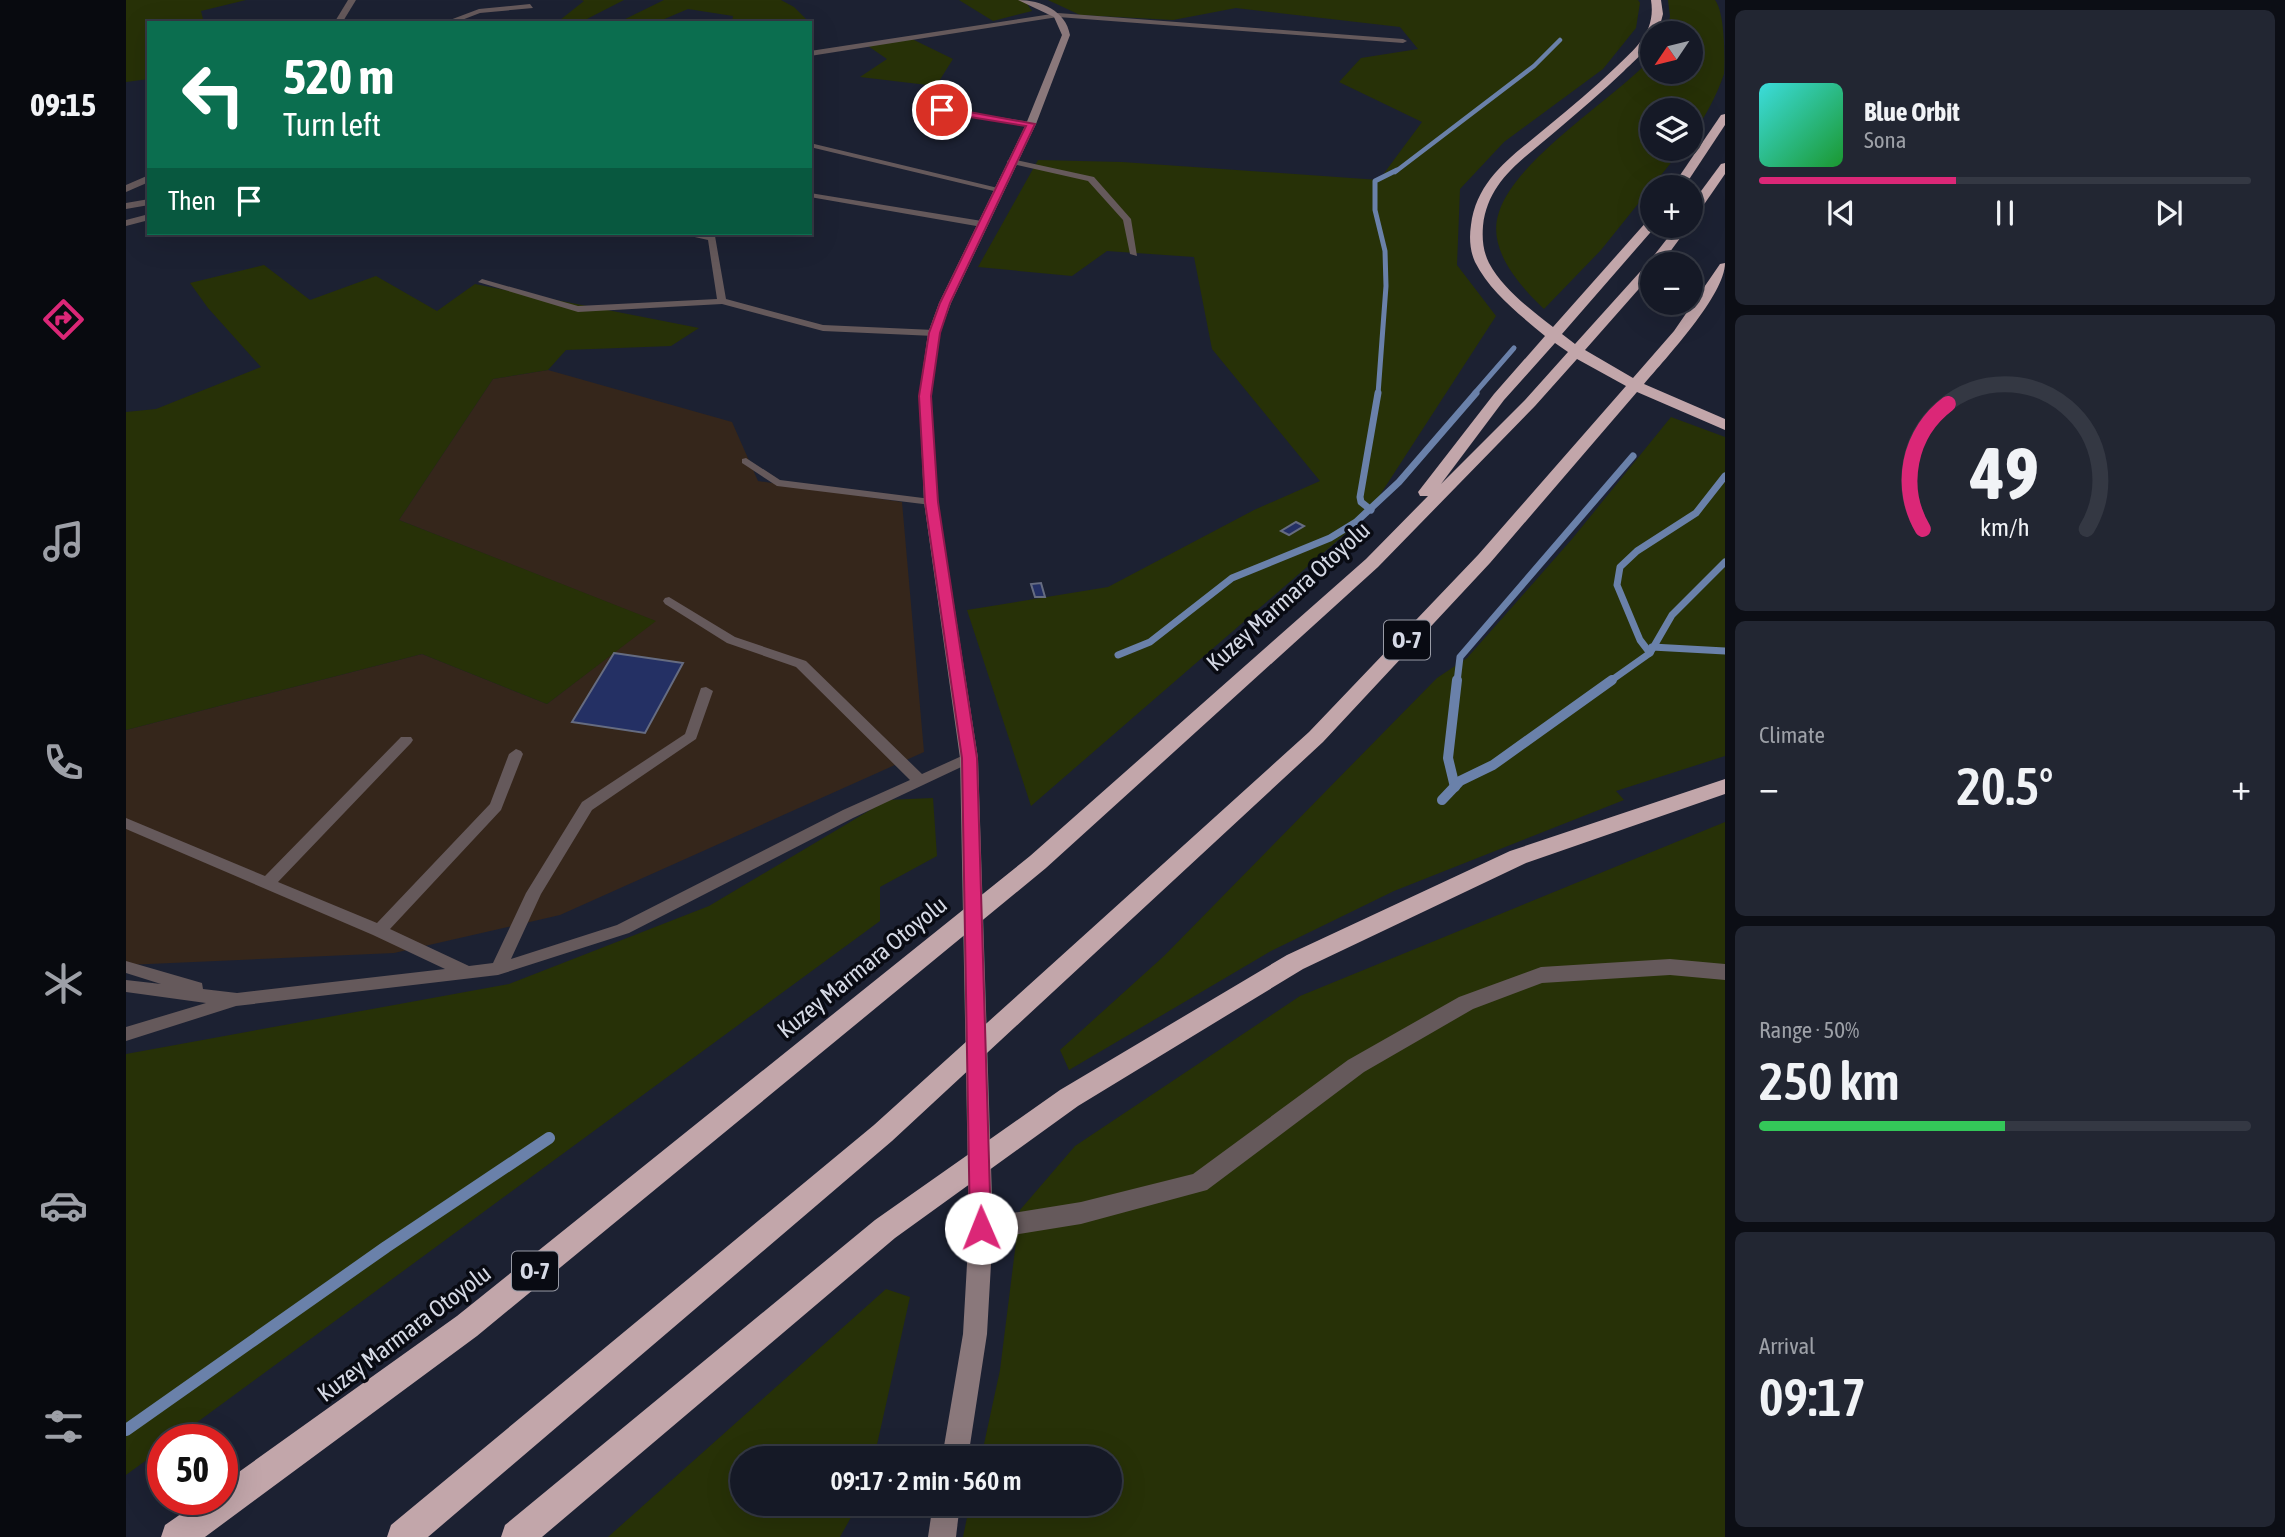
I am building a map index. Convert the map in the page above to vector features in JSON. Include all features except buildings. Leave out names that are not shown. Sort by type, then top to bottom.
[{"type":"highway","points":[[1656,0],[1656,21]]},
{"type":"highway","points":[[1640,48],[1501,172],[1485,197],[1476,230],[1478,255],[1495,282],[1526,313],[1561,341],[1608,372],[1725,425]]},
{"type":"highway","points":[[1686,175],[1725,117]]},
{"type":"highway","points":[[1703,197],[1725,166]]},
{"type":"highway","points":[[1372,563],[1499,397],[1640,237]]},
{"type":"highway","name":"Kuzey Marmara Otoyolu","points":[[1663,252],[1674,238]]},
{"type":"highway","name":"O-7","points":[[403,1537],[883,1133],[1053,981],[1316,737],[1484,559],[1679,334],[1725,267]]},
{"type":"highway","name":"Kuzey Marmara Otoyolu","points":[[177,1537],[467,1326],[1038,862],[1372,563],[1530,403],[1640,280]]},
{"type":"highway","points":[[517,1537],[885,1229],[1069,1098],[1294,962],[1518,857],[1725,786]]},
{"type":"main road","points":[[956,1446],[975,1334],[981,1228],[970,758],[931,502],[925,396],[934,333],[945,303],[1011,160],[1031,124],[1066,35],[1066,25],[1058,15],[1022,0]]},
{"type":"main road","points":[[942,1537],[945,1516]]},
{"type":"street","points":[[339,21],[352,0]]},
{"type":"street","points":[[452,21],[479,11],[530,6]]},
{"type":"street","points":[[812,54],[1058,15],[1404,41]]},
{"type":"street","points":[[126,189],[147,179]]},
{"type":"street","points":[[126,206],[147,202]]},
{"type":"street","points":[[126,223],[147,218]]},
{"type":"street","points":[[981,1228],[1081,1213],[1199,1183],[1356,1066],[1466,1003],[1541,975],[1670,967],[1725,972]]},
{"type":"lane","points":[[942,110],[1031,124]]},
{"type":"lane","points":[[812,145],[998,190]]},
{"type":"lane","points":[[1011,160],[1091,179],[1128,219],[1134,254]]},
{"type":"lane","points":[[812,195],[982,224]]},
{"type":"lane","points":[[693,235],[712,238],[722,301]]},
{"type":"lane","points":[[482,282],[578,309],[722,301],[823,328],[934,333]]},
{"type":"lane","points":[[747,461],[777,482],[931,502]]},
{"type":"lane","points":[[669,601],[731,640],[801,664],[920,781]]},
{"type":"lane","points":[[498,969],[534,893],[587,806],[691,736],[706,691]]},
{"type":"lane","points":[[268,883],[406,740]]},
{"type":"lane","points":[[379,931],[496,806],[516,754]]},
{"type":"lane","points":[[126,1034],[237,1000],[498,969],[623,929],[848,814],[970,758]]},
{"type":"lane","points":[[126,823],[379,931],[468,973]]},
{"type":"lane","points":[[126,967],[237,1000]]},
{"type":"lane","points":[[126,986],[237,1000]]},
{"type":"shaded area","points":[[548,370],[732,422],[758,481],[902,502],[924,752],[560,915],[394,953],[126,965],[126,730],[422,654],[547,704],[655,621],[399,520],[493,379]]},
{"type":"green space","points":[[126,0],[246,0],[201,11],[204,21],[147,21],[147,79],[126,82]]},
{"type":"green space","points":[[581,0],[624,0],[583,21],[560,20],[584,1]]},
{"type":"green space","points":[[664,0],[781,0],[794,7],[808,21],[732,21],[733,16],[688,9],[660,21],[621,21]]},
{"type":"green space","points":[[959,0],[1021,0],[1025,1],[1032,11],[993,21]]},
{"type":"green space","points":[[1048,0],[1638,0],[1640,3],[1636,28],[1603,69],[1504,142],[1460,189],[1457,265],[1496,316],[1367,515],[1031,806],[967,610],[1108,587],[1254,510],[1320,481],[1212,349],[1194,257],[1107,251],[1072,276],[978,267],[1038,160],[1122,162],[1379,180],[1422,122],[1339,82],[1361,58],[1418,49],[1400,27],[1236,8],[1173,20],[1080,15]]},
{"type":"green space","points":[[1668,0],[1715,0],[1721,15],[1724,36],[1724,74],[1721,82],[1703,119],[1703,98],[1640,98],[1640,161],[1672,161],[1661,175],[1640,175],[1640,201],[1601,250],[1544,309],[1516,278],[1501,253],[1496,226],[1499,212],[1524,171],[1640,70],[1640,84],[1703,84],[1703,21],[1669,21]]},
{"type":"green space","points":[[912,39],[953,59],[936,86],[860,77],[887,59],[868,46]]},
{"type":"green space","points":[[264,265],[310,300],[376,276],[437,311],[475,284],[699,328],[671,346],[566,350],[548,370],[493,379],[399,520],[656,621],[547,704],[422,654],[126,730],[126,412],[156,409],[261,367],[208,308],[190,283]]},
{"type":"green space","points":[[1671,417],[1725,437],[1725,756],[1616,791],[1624,800],[1394,891],[1271,951],[1069,1070],[1060,1050],[1164,956],[1437,678],[1467,658],[1572,539]]},
{"type":"green space","points":[[933,798],[937,856],[880,887],[880,921],[195,1424],[147,1424],[147,1460],[126,1475],[126,1054],[509,984],[709,906],[887,800]]},
{"type":"green space","points":[[1725,822],[1725,1537],[963,1537],[967,1516],[1122,1516],[1122,1446],[984,1446],[1000,1370],[1020,1210],[1075,1146],[1300,996]]},
{"type":"green space","points":[[886,1289],[910,1297],[877,1446],[730,1446],[730,1516],[852,1516],[840,1537],[608,1537]]},
{"type":"waterway","points":[[1395,172],[1534,66],[1560,40]]},
{"type":"waterway","points":[[1378,394],[1386,286],[1385,251],[1375,210],[1375,181],[1397,170]]},
{"type":"waterway","points":[[1474,394],[1514,348]]},
{"type":"waterway","points":[[1370,509],[1361,502],[1360,497],[1378,393]]},
{"type":"waterway","points":[[1370,509],[1399,482],[1476,393]]},
{"type":"waterway","points":[[1457,682],[1460,657],[1633,456]]},
{"type":"waterway","points":[[1650,653],[1640,640],[1617,585],[1620,567],[1637,551],[1696,513],[1725,476]]},
{"type":"waterway","points":[[1118,655],[1150,642],[1232,578],[1330,538],[1356,522],[1370,509]]},
{"type":"waterway","points":[[1653,647],[1672,615],[1725,562]]},
{"type":"waterway","points":[[1650,653],[1653,647]]},
{"type":"waterway","points":[[1653,647],[1725,651]]},
{"type":"waterway","points":[[1609,682],[1650,653]]},
{"type":"waterway","points":[[1455,786],[1448,758],[1457,680]]},
{"type":"waterway","points":[[1455,786],[1460,781],[1493,765],[1612,680]]},
{"type":"waterway","points":[[1442,800],[1455,786]]},
{"type":"waterway","points":[[126,1430],[386,1247],[549,1138]]},
{"type":"route","points":[[942,110],[1031,124],[1011,160],[945,303],[934,333],[925,396],[931,502],[970,758],[981,1228]]}]
